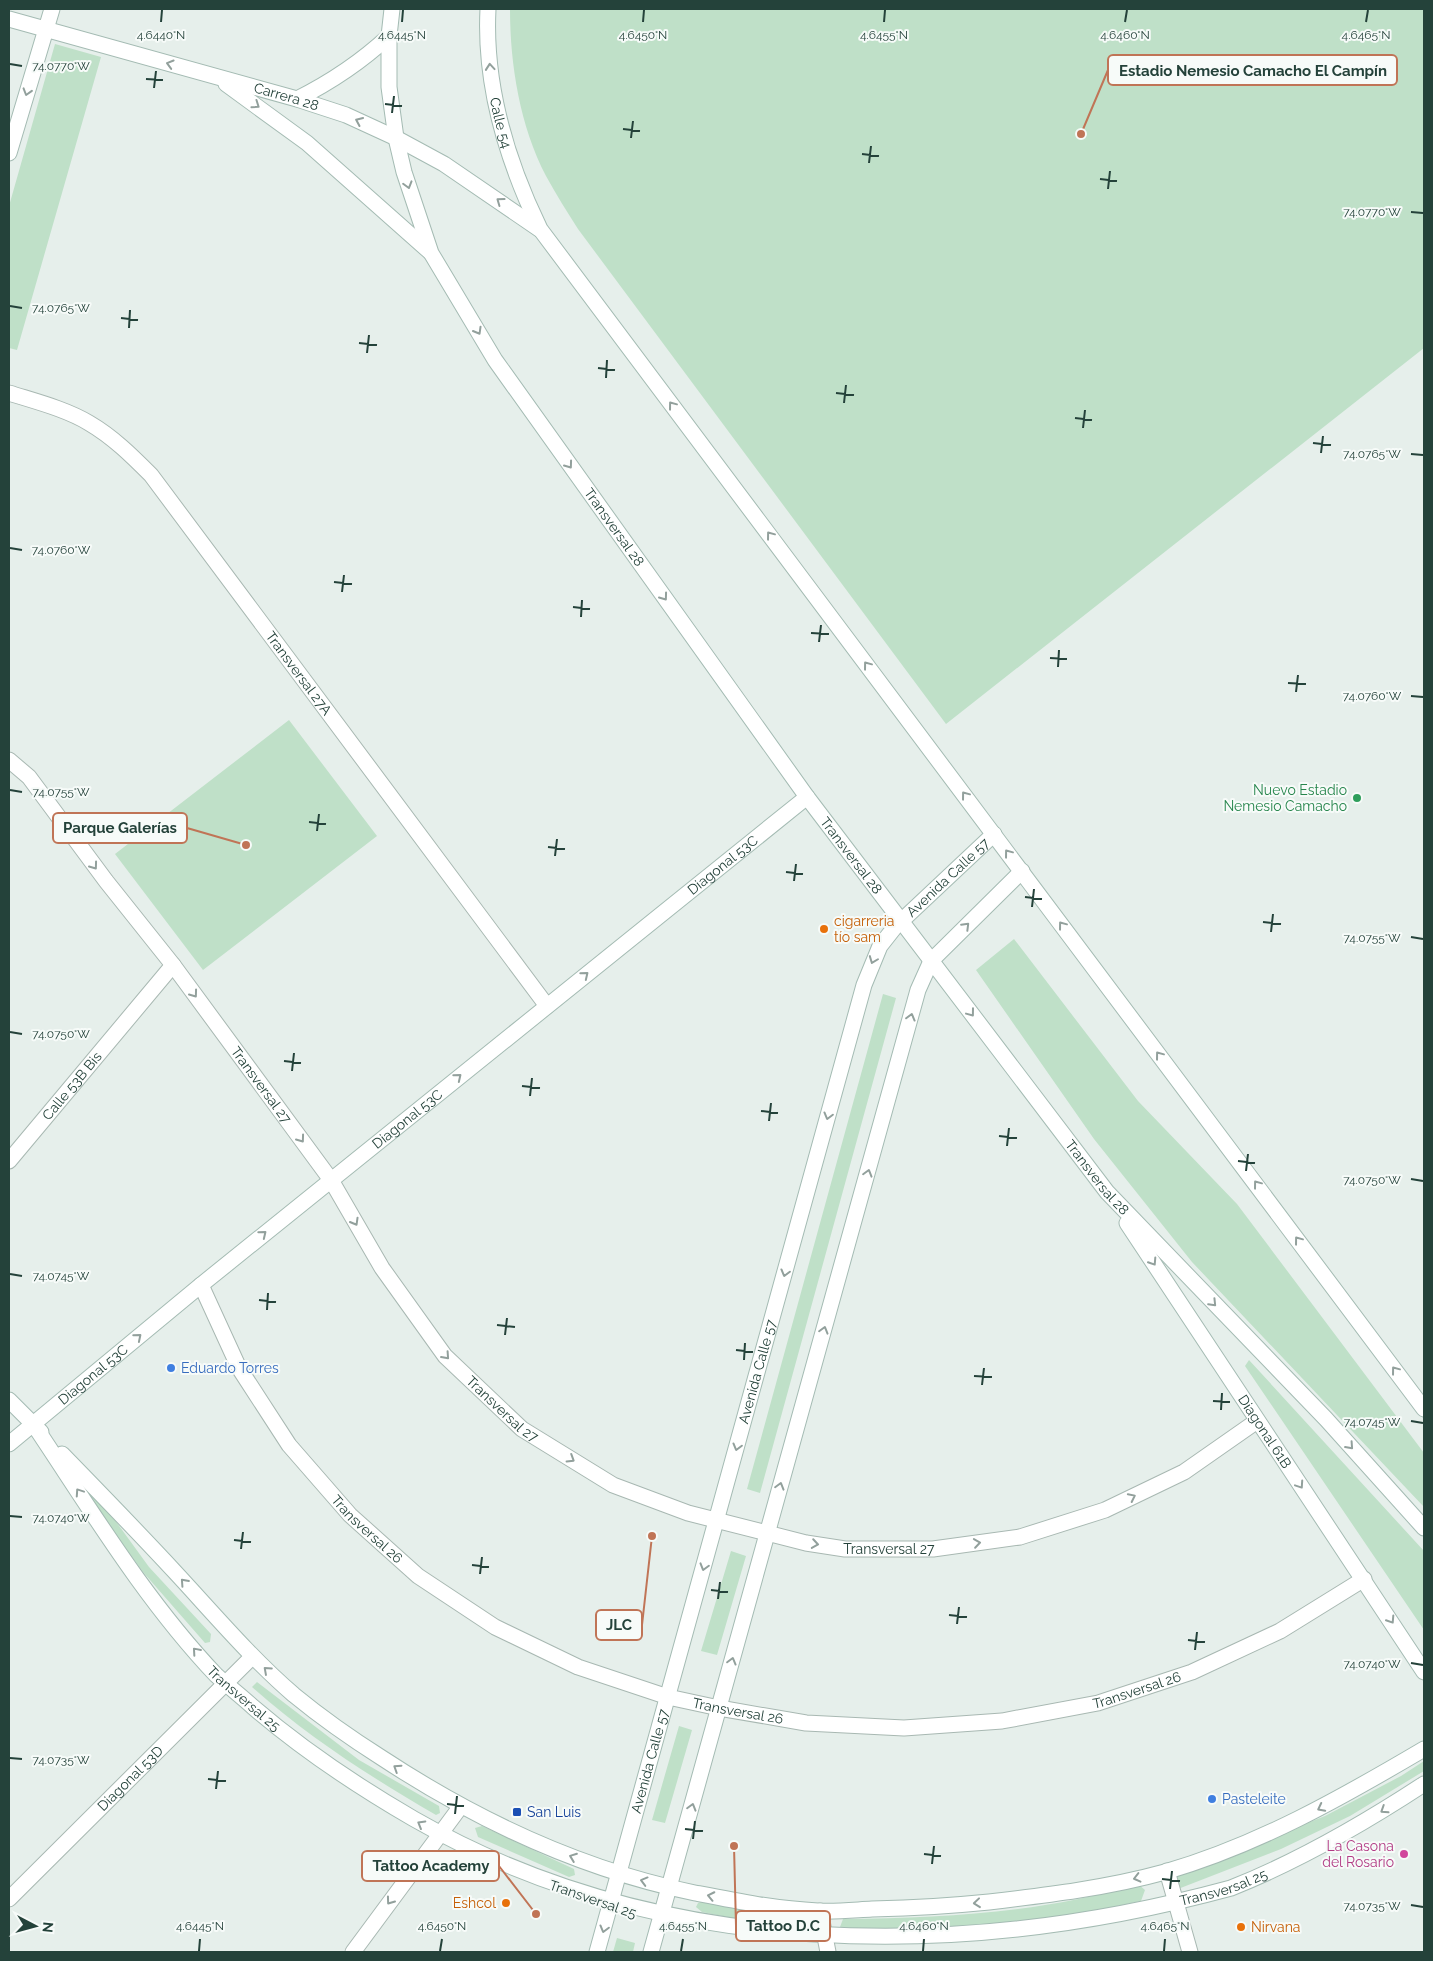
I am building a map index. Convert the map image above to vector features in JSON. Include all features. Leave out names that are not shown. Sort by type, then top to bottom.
[{"type":"street","points":[[9,153],[52,9]]},
{"type":"street","points":[[392,9],[389,36],[389,87],[396,138]]},
{"type":"street","name":"Calle 54","points":[[488,9],[487,24],[492,86],[497,112],[512,163],[540,230]]},
{"type":"street","name":"Carrera 28","points":[[9,19],[297,99],[346,115],[396,138],[468,179],[540,230]]},
{"type":"street","points":[[297,99],[324,86],[350,69],[389,36]]},
{"type":"street","points":[[217,77],[307,143],[431,253]]},
{"type":"street","name":"Transversal 28","points":[[396,138],[414,204],[431,253],[506,376],[807,797],[1106,1192],[1326,1419],[1424,1528]]},
{"type":"street","points":[[540,230],[1424,1410]]},
{"type":"street","name":"Transversal 27A","points":[[9,393],[50,406],[87,421],[118,442],[151,475],[547,1006]]},
{"type":"street","name":"Transversal 27","points":[[9,760],[29,777],[106,881],[173,965],[331,1180],[382,1268],[444,1356],[522,1429],[613,1485],[688,1513],[806,1543],[845,1549],[933,1549],[1020,1537],[1105,1510],[1184,1472],[1257,1421]]},
{"type":"street","name":"Diagonal 53C","points":[[9,1444],[201,1285],[807,797]]},
{"type":"street","name":"Avenida Calle 57","points":[[597,1952],[864,985],[880,946],[901,921],[994,834]]},
{"type":"street","points":[[651,1952],[917,996],[931,961],[1022,871]]},
{"type":"street","name":"Calle 53B Bis","points":[[9,1162],[173,965]]},
{"type":"street","name":"Diagonal 61B","points":[[1106,1192],[1424,1672]]},
{"type":"street","name":"Transversal 26","points":[[201,1285],[239,1368],[290,1445],[350,1515],[418,1576],[495,1627],[578,1667],[668,1697],[806,1723],[904,1728],[1002,1721],[1098,1703],[1192,1672],[1280,1631],[1364,1579]]},
{"type":"street","name":"Transversal 25","points":[[9,1400],[171,1568],[252,1657],[294,1695],[348,1736],[461,1806],[511,1831],[562,1854],[619,1874],[669,1888],[756,1905],[820,1911],[966,1904],[1102,1887],[1167,1871],[1277,1830],[1349,1793],[1424,1749]]},
{"type":"street","name":"Transversal 25","points":[[34,1425],[144,1589],[174,1627],[225,1683],[270,1722],[324,1763],[381,1800],[440,1834],[494,1861],[610,1906],[660,1921],[707,1932],[767,1943],[828,1951],[845,1950]]},
{"type":"street","name":"Diagonal 53D","points":[[9,1900],[252,1657]]},
{"type":"street","name":"Transversal 25","points":[[1004,1944],[1040,1940],[1109,1926],[1230,1888],[1290,1862],[1332,1840],[1380,1813],[1424,1784]]},
{"type":"street","points":[[353,1952],[461,1806]]},
{"type":"street","points":[[1167,1871],[1190,1952]]},
{"type":"street","points":[[820,1911],[828,1951]]},
{"type":"green space","points":[[510,9],[1424,9],[1424,348],[946,724],[578,229],[562,203],[537,157],[523,116],[512,52]]},
{"type":"green space","points":[[55,44],[101,57],[17,350],[9,348],[9,206]]},
{"type":"green space","points":[[289,720],[377,836],[203,970],[115,854]]},
{"type":"green space","points":[[1014,939],[1138,1101],[1237,1204],[1424,1453],[1424,1507],[1192,1262],[1094,1139],[976,970]]},
{"type":"green space","points":[[883,994],[896,998],[760,1493],[747,1489]]},
{"type":"green space","points":[[1249,1360],[1424,1551],[1424,1630],[1245,1366]]},
{"type":"green space","points":[[88,1483],[149,1567],[211,1634],[210,1642],[205,1643],[143,1572],[83,1490]]},
{"type":"green space","points":[[731,1551],[746,1556],[717,1655],[701,1651]]},
{"type":"green space","points":[[257,1682],[359,1760],[439,1806],[440,1813],[436,1815],[412,1801],[318,1740],[252,1687]]},
{"type":"green space","points":[[679,1726],[692,1730],[665,1823],[652,1820]]},
{"type":"green space","points":[[1424,1761],[1424,1771],[1350,1816],[1281,1849],[1178,1889],[1173,1877],[1325,1816],[1401,1776]]},
{"type":"green space","points":[[482,1826],[574,1869],[575,1875],[569,1877],[478,1837],[475,1828]]},
{"type":"green space","points":[[1138,1884],[1145,1890],[1141,1901],[1023,1926],[845,1938],[840,1927],[843,1919],[955,1915],[1029,1908],[1102,1894]]},
{"type":"green space","points":[[704,1901],[791,1914],[794,1918],[793,1923],[788,1925],[753,1922],[702,1912],[696,1907],[698,1903]]},
{"type":"green space","points":[[617,1938],[635,1943],[633,1952],[613,1952]]},
{"type":"place","name":"Estadio Nemesio Camacho El Campín","points":[[1081,134]]},
{"type":"place","name":"Nuevo Estadio Nemesio Camacho","points":[[1357,798]]},
{"type":"place","name":"Parque Galerías","points":[[246,845]]},
{"type":"place","name":"cigarreria tío sam","points":[[824,929]]},
{"type":"place","name":"Eduardo Torres","points":[[171,1368]]},
{"type":"place","name":"JLC","points":[[652,1536]]},
{"type":"place","name":"Pasteleite","points":[[1212,1799]]},
{"type":"place","name":"San Luis","points":[[517,1812]]},
{"type":"place","name":"Tattoo D.C","points":[[734,1846]]},
{"type":"place","name":"La Casona del Rosario","points":[[1404,1854]]},
{"type":"place","name":"Eshcol","points":[[506,1903]]},
{"type":"place","name":"Tattoo Academy","points":[[536,1914]]},
{"type":"place","name":"Nirvana","points":[[1241,1927]]}]
